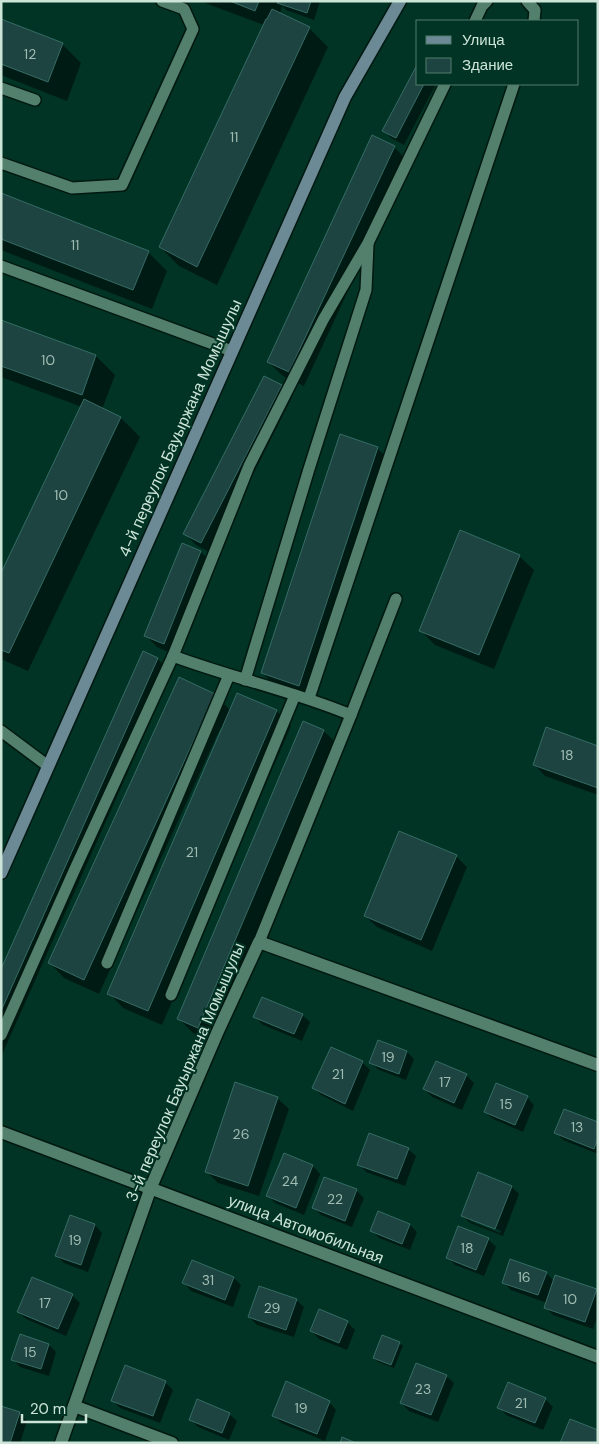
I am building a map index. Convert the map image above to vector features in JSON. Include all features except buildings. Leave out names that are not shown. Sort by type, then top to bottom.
[{"type":"street","name":"4-й переулок Бауыржана Момышулы","points":[[1,873],[345,97],[400,1]]},
{"type":"street","name":"3-й переулок Бауыржана Момышулы","points":[[61,1443],[151,1187],[258,942],[598,1065]]},
{"type":"street","name":"улица Автомобильная","points":[[1,1132],[598,1357]]},
{"type":"street","points":[[74,1406],[172,1443]]},
{"type":"lane","points":[[1,163],[72,188],[122,185],[194,30],[184,9],[162,1]]},
{"type":"lane","points":[[475,20],[482,6],[487,1]]},
{"type":"lane","points":[[527,1],[535,10],[534,20]]},
{"type":"lane","points":[[1,1035],[173,656],[249,466],[323,320],[368,242],[445,85]]},
{"type":"lane","points":[[309,698],[514,85]]},
{"type":"lane","points":[[1,88],[34,100]]},
{"type":"lane","points":[[244,680],[366,290],[368,242]]},
{"type":"lane","points":[[1,266],[232,351]]},
{"type":"lane","points":[[258,942],[352,715],[396,599]]},
{"type":"lane","points":[[173,656],[244,680],[309,698],[352,715]]},
{"type":"lane","points":[[107,963],[230,675]]},
{"type":"lane","points":[[171,995],[294,695]]},
{"type":"lane","points":[[1,731],[48,766]]}]
